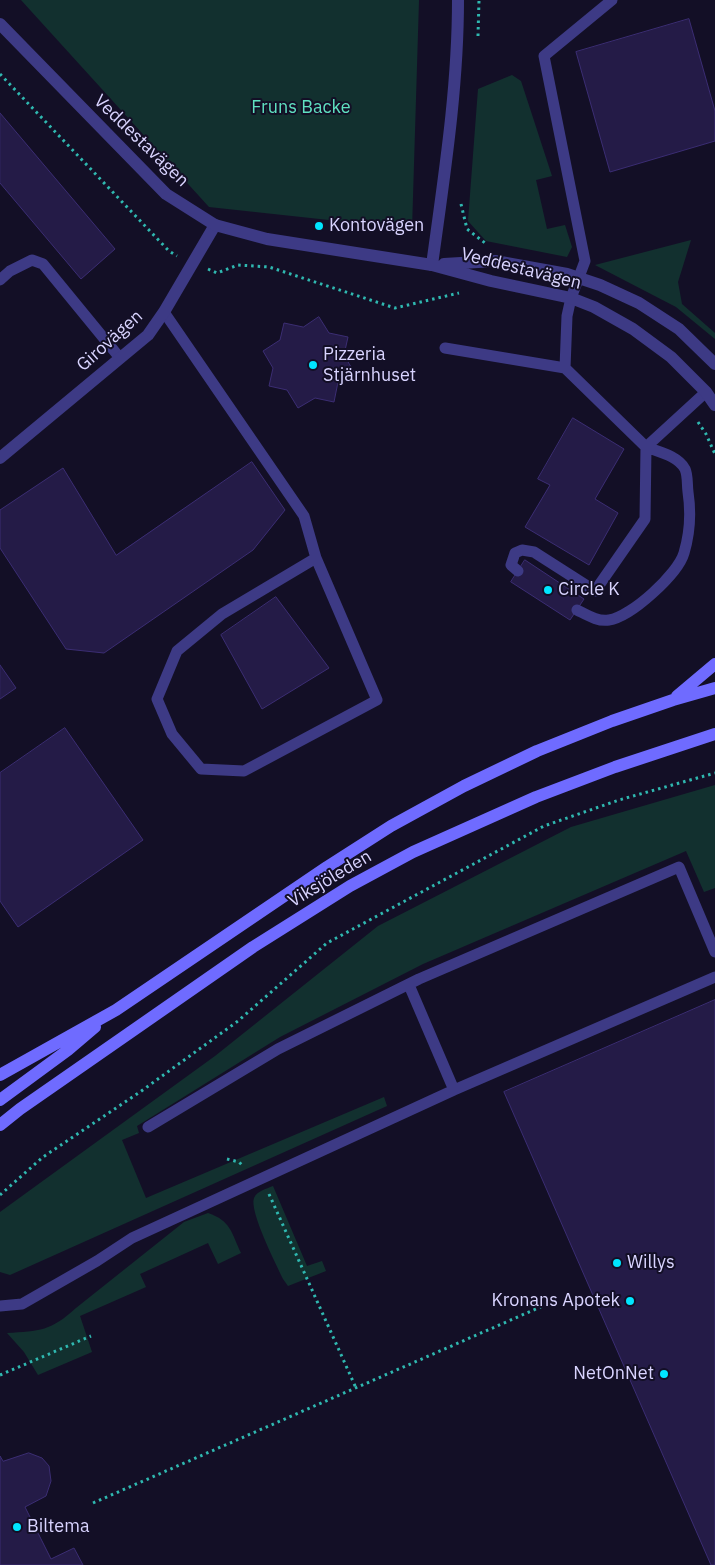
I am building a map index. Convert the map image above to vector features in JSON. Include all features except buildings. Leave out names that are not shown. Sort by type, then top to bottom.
[{"type":"main road","points":[[673,700],[715,664]]},
{"type":"main road","name":"Viksjöleden","points":[[0,1075],[116,1010],[327,867],[391,826],[464,786],[537,751],[612,721],[715,688]]},
{"type":"main road","name":"Viksjöleden","points":[[0,1125],[20,1109],[253,947],[350,886],[413,852],[536,796],[615,767],[715,734]]},
{"type":"main road","name":"Viksjöleden","points":[[0,1100],[68,1050],[116,1010]]},
{"type":"street","points":[[432,265],[452,120],[458,47],[458,0]]},
{"type":"street","name":"Veddestavägen","points":[[0,24],[166,194],[215,225],[268,239],[432,265],[491,281],[571,298],[634,329],[671,357],[706,392],[715,405]]},
{"type":"street","name":"Girovägen","points":[[0,458],[148,335],[164,312],[215,225]]},
{"type":"street","name":"Veddestavägen","points":[[432,265],[494,261],[566,274],[600,285],[647,308],[679,329],[715,364]]},
{"type":"lane","points":[[565,368],[567,316],[571,298],[585,261],[544,56],[612,0]]},
{"type":"lane","points":[[0,280],[10,271],[32,260],[43,264],[120,358]]},
{"type":"lane","points":[[164,312],[304,516],[316,558],[377,700],[244,771],[201,769],[172,734],[157,699],[177,651],[222,614],[316,558]]},
{"type":"lane","points":[[445,348],[565,368],[646,447],[676,459],[685,470],[689,497],[690,528],[684,555],[664,582],[632,611],[608,620],[596,619],[577,610]]},
{"type":"lane","points":[[518,572],[511,565],[515,553],[522,550],[534,552],[595,591],[645,519],[646,447],[706,392]]},
{"type":"lane","points":[[148,1128],[278,1049],[408,985],[679,867],[715,952]]},
{"type":"lane","points":[[0,1306],[22,1304],[97,1261],[132,1238],[256,1180],[454,1090],[715,977]]},
{"type":"lane","points":[[408,985],[454,1090]]},
{"type":"path","points":[[477,40],[479,0]]},
{"type":"path","points":[[0,74],[169,251],[176,255]]},
{"type":"path","points":[[461,197],[460,207],[467,229],[488,245]]},
{"type":"path","points":[[218,273],[238,264],[269,267],[394,308],[462,292]]},
{"type":"path","points":[[706,434],[715,454]]},
{"type":"path","points":[[0,1195],[43,1157],[140,1092],[238,1021],[327,943],[544,826],[619,800],[715,773]]},
{"type":"path","points":[[227,1159],[239,1162],[268,1192],[356,1388]]},
{"type":"path","points":[[93,1502],[545,1305]]},
{"type":"path","points":[[0,1375],[91,1336]]},
{"type":"green space","name":"Fruns Backe","points":[[21,0],[419,0],[412,229],[209,207]]},
{"type":"green space","points":[[512,75],[521,81],[552,176],[536,180],[547,229],[565,225],[572,247],[567,257],[486,241],[468,221],[478,89]]},
{"type":"green space","points":[[691,240],[678,282],[682,304],[715,333],[715,339],[676,307],[595,265]]},
{"type":"green space","points":[[715,785],[715,888],[704,892],[686,851],[423,964],[280,1037],[137,1126],[139,1133],[122,1140],[146,1198],[384,1097],[387,1106],[10,1275],[0,1272],[0,1212],[215,1056],[378,926],[571,827]]},
{"type":"green space","points":[[273,1186],[307,1266],[322,1261],[326,1271],[288,1286],[264,1238],[255,1214],[254,1198],[262,1190]]},
{"type":"green space","points":[[208,1213],[216,1216],[226,1224],[241,1253],[218,1264],[208,1243],[140,1274],[146,1287],[80,1316],[92,1352],[38,1375],[24,1352],[7,1333],[37,1330],[59,1321],[184,1222]]},
{"type":"place","name":"Kontovägen","points":[[319,226]]},
{"type":"place","name":"Pizzeria Stjärnhuset","points":[[313,365]]},
{"type":"place","name":"Circle K","points":[[548,590]]},
{"type":"place","name":"Willys","points":[[617,1263]]},
{"type":"place","name":"Kronans Apotek","points":[[630,1301]]},
{"type":"place","name":"NetOnNet","points":[[664,1374]]},
{"type":"place","name":"Biltema","points":[[17,1527]]}]
